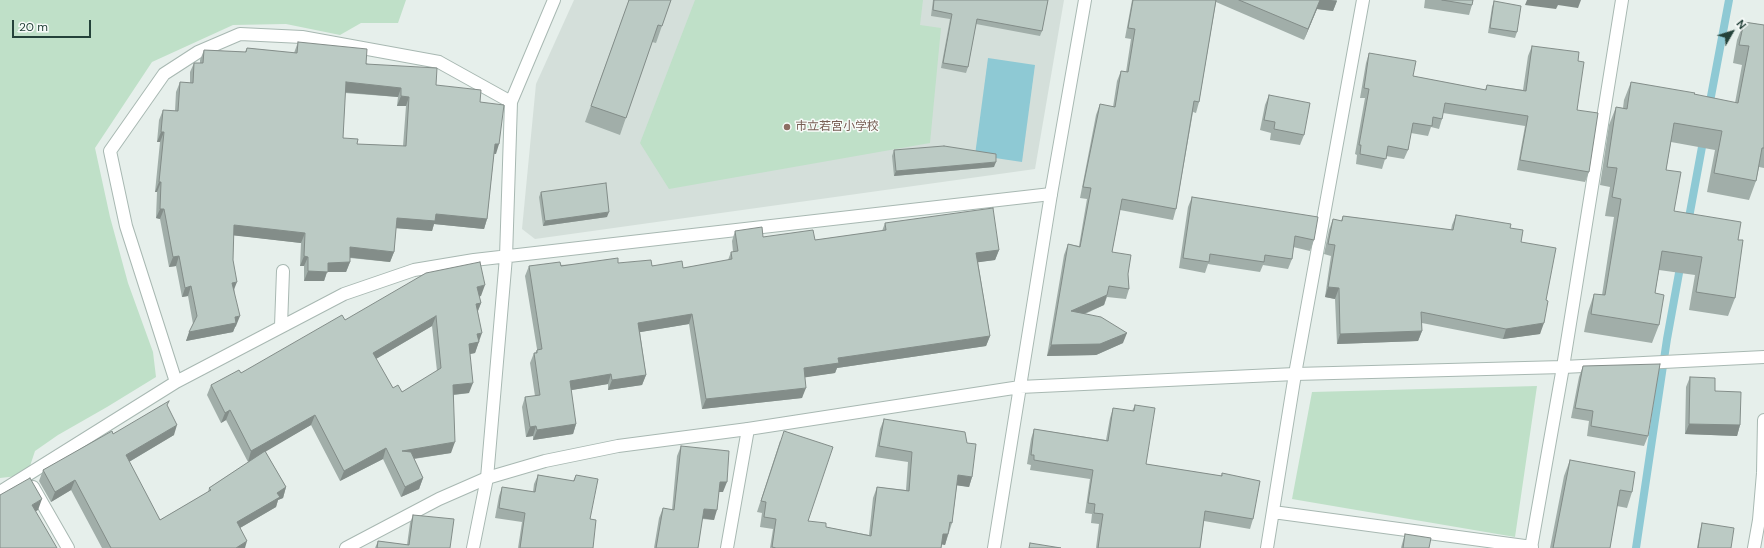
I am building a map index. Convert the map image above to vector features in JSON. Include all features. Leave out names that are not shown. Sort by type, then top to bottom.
[{"type":"street","points":[[473,548],[487,478],[506,257],[511,102],[554,0]]},
{"type":"street","points":[[994,548],[1051,194],[1085,0]]},
{"type":"street","points":[[1267,548],[1295,374],[1363,0]]},
{"type":"street","points":[[1273,512],[1532,548],[1563,367],[1622,0]]},
{"type":"street","points":[[176,382],[126,226],[110,151],[164,74],[198,52],[240,34],[302,37],[438,62],[511,102]]},
{"type":"street","points":[[0,492],[176,382],[344,294],[414,270],[474,260],[1051,194]]},
{"type":"street","points":[[281,326],[283,271]]},
{"type":"street","points":[[346,548],[439,499],[487,478],[545,461],[618,446],[1020,387],[1295,374],[1563,367],[1764,358]]},
{"type":"street","points":[[1754,548],[1761,520],[1764,420]]},
{"type":"street","points":[[727,548],[748,428]]},
{"type":"street","points":[[27,475],[68,548]]},
{"type":"shaded area","name":"市立若宮小学校","points":[[574,0],[1064,0],[1035,169],[535,239],[522,229],[536,84]]},
{"type":"green space","points":[[0,0],[406,0],[398,23],[361,23],[340,35],[286,24],[233,25],[152,62],[95,148],[110,217],[128,283],[153,352],[156,377],[58,435],[35,451],[27,475],[0,478]]},
{"type":"green space","points":[[695,0],[923,0],[920,25],[941,28],[930,143],[669,189],[640,143]]},
{"type":"green space","points":[[1537,386],[1515,537],[1292,499],[1312,392]]},
{"type":"water","points":[[988,58],[1035,65],[1022,162],[975,155]]},
{"type":"building","points":[[629,0],[671,0],[662,26],[658,25],[626,118],[591,106]]},
{"type":"building","points":[[934,0],[1048,0],[1042,31],[977,19],[968,67],[943,63],[952,14],[933,10]]},
{"type":"building","points":[[1133,0],[1216,0],[1199,102],[1194,101],[1176,209],[1122,199],[1112,252],[1131,255],[1128,274],[1129,289],[1109,286],[1107,295],[1071,311],[1101,317],[1127,333],[1100,344],[1051,345],[1068,244],[1080,247],[1091,188],[1083,187],[1100,104],[1115,107],[1121,71],[1128,72],[1135,29],[1128,28]]},
{"type":"building","points":[[1239,0],[1320,0],[1308,29]]},
{"type":"building","points":[[1442,0],[1473,0],[1472,5]]},
{"type":"building","points":[[1494,1],[1521,6],[1517,32],[1490,28]]},
{"type":"building","points":[[1744,22],[1764,25],[1764,148],[1762,148],[1756,181],[1714,173],[1722,131],[1674,123],[1666,170],[1681,172],[1674,211],[1741,222],[1738,240],[1743,240],[1735,298],[1696,292],[1702,257],[1662,251],[1655,293],[1664,295],[1659,325],[1591,314],[1594,294],[1605,295],[1621,199],[1612,197],[1617,168],[1607,167],[1616,107],[1627,109],[1631,82],[1695,93],[1694,94],[1738,103],[1749,46],[1739,45]]},
{"type":"building","points":[[298,42],[367,49],[366,64],[437,68],[436,85],[481,90],[480,102],[504,105],[499,144],[495,144],[487,219],[436,214],[435,221],[397,218],[394,252],[350,247],[350,262],[328,263],[328,272],[308,271],[308,257],[304,256],[305,233],[234,225],[233,260],[237,282],[232,283],[240,316],[235,317],[236,323],[189,332],[197,316],[191,286],[185,288],[179,256],[173,257],[164,209],[160,209],[161,182],[159,182],[164,132],[161,132],[163,110],[178,111],[180,82],[193,83],[194,63],[203,63],[204,50],[246,52],[247,48],[297,53]],"holes":[[[346,82],[401,88],[401,96],[409,97],[406,146],[357,144],[358,139],[343,138]]]},
{"type":"building","points":[[1532,46],[1579,52],[1578,61],[1584,62],[1577,110],[1598,113],[1589,172],[1520,160],[1528,116],[1445,103],[1442,119],[1433,117],[1432,126],[1413,123],[1408,150],[1388,146],[1386,159],[1360,154],[1361,145],[1359,145],[1369,89],[1364,88],[1369,53],[1416,61],[1413,76],[1486,90],[1487,85],[1526,91]]},
{"type":"building","points":[[1269,95],[1310,103],[1304,135],[1274,129],[1275,122],[1264,120]]},
{"type":"building","points":[[944,146],[996,154],[996,162],[896,171],[894,150]]},
{"type":"building","points":[[606,183],[609,212],[545,221],[541,192]]},
{"type":"building","points":[[1192,197],[1318,217],[1314,240],[1295,236],[1292,259],[1265,255],[1264,262],[1210,254],[1209,262],[1183,258]]},
{"type":"building","points":[[993,208],[999,250],[976,253],[990,336],[838,358],[839,363],[804,368],[806,388],[706,399],[692,314],[638,323],[646,375],[612,380],[611,374],[570,381],[576,424],[537,430],[536,426],[530,427],[525,397],[540,395],[534,353],[537,353],[537,350],[542,349],[529,266],[560,262],[561,266],[618,258],[618,263],[651,260],[652,266],[682,261],[683,268],[732,259],[731,252],[738,251],[735,231],[762,227],[763,237],[813,230],[815,240],[886,230],[885,223]]},
{"type":"building","points":[[1456,215],[1511,224],[1510,228],[1523,230],[1521,242],[1556,248],[1546,300],[1548,301],[1544,323],[1506,329],[1421,312],[1422,331],[1340,334],[1339,288],[1328,287],[1335,245],[1328,244],[1333,219],[1342,221],[1343,216],[1453,230]]},
{"type":"building","points":[[480,262],[485,285],[477,287],[481,303],[476,304],[482,333],[477,334],[479,342],[469,344],[473,383],[453,385],[455,442],[402,451],[411,452],[423,478],[405,487],[386,448],[344,471],[315,415],[251,451],[230,410],[225,413],[211,385],[239,370],[241,373],[342,315],[345,320],[426,273]],"holes":[[[436,316],[441,368],[402,392],[398,385],[393,388],[373,353]]]},
{"type":"building","points":[[1660,364],[1648,436],[1591,426],[1593,411],[1575,408],[1583,366]]},
{"type":"building","points":[[1690,377],[1715,378],[1715,391],[1741,392],[1740,425],[1689,424]]},
{"type":"building","points":[[169,401],[167,405],[177,425],[126,455],[160,520],[211,490],[209,488],[265,451],[286,487],[277,493],[280,497],[237,522],[247,541],[236,548],[111,548],[75,480],[55,492],[43,470],[112,431],[113,434]]},
{"type":"building","points":[[1135,405],[1155,408],[1146,464],[1222,476],[1222,473],[1260,481],[1253,519],[1205,511],[1200,548],[1098,548],[1103,514],[1094,513],[1095,504],[1088,503],[1093,470],[1034,460],[1034,455],[1031,455],[1034,429],[1108,441],[1113,408],[1134,411]]},
{"type":"building","points":[[884,419],[965,432],[967,443],[976,444],[972,477],[958,475],[952,523],[950,522],[948,534],[943,534],[941,548],[772,547],[776,519],[764,517],[766,502],[761,501],[784,431],[833,447],[808,521],[826,523],[826,527],[871,536],[877,487],[909,491],[912,452],[879,446]]},
{"type":"building","points":[[681,446],[729,451],[727,482],[720,482],[717,510],[704,509],[698,548],[656,548],[663,508],[674,510]]},
{"type":"building","points":[[1570,460],[1635,472],[1632,492],[1620,490],[1610,548],[1553,548]]},
{"type":"building","points":[[538,475],[574,481],[576,475],[598,479],[590,519],[596,520],[593,548],[520,548],[525,513],[499,508],[502,487],[535,492]]},
{"type":"building","points":[[30,478],[42,499],[32,505],[57,548],[0,548],[0,495]]},
{"type":"building","points":[[413,515],[454,519],[450,548],[377,548],[378,541],[409,545]]},
{"type":"building","points":[[1702,523],[1734,528],[1731,548],[1698,548]]},
{"type":"building","points":[[1405,534],[1431,538],[1429,548],[1403,548]]},
{"type":"building","points":[[1030,543],[1061,548],[1029,548]]},
{"type":"waterway","points":[[1709,107],[1729,0]]},
{"type":"waterway","points":[[1688,223],[1704,136]]},
{"type":"waterway","points":[[1636,548],[1667,339],[1681,262]]},
{"type":"place","name":"市立若宮小学校","points":[[787,127]]}]
